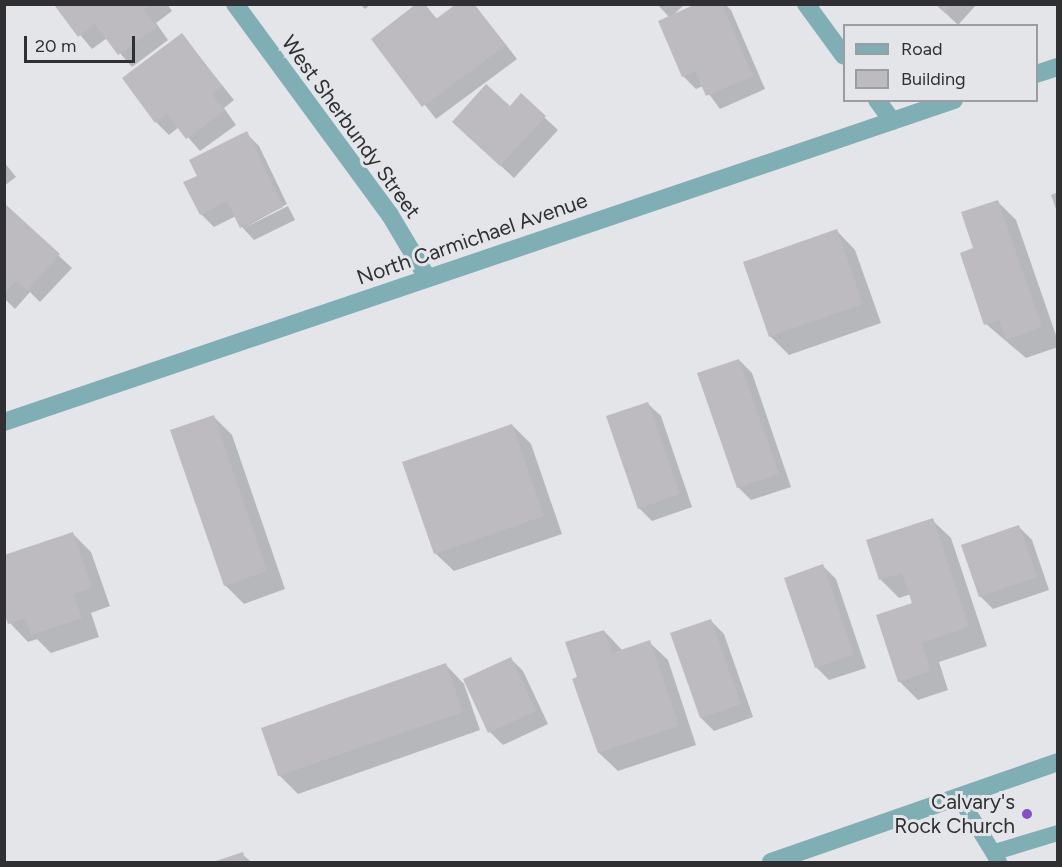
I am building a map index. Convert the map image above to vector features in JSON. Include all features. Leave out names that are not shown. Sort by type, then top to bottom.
[{"type":"street","name":"West Sherbundy Street","points":[[235,4],[390,215],[427,277]]},
{"type":"street","points":[[806,4],[843,55]]},
{"type":"street","points":[[1038,73],[1058,67]]},
{"type":"street","points":[[878,102],[892,121]]},
{"type":"street","name":"North Carmichael Avenue","points":[[4,422],[948,102]]},
{"type":"street","points":[[771,862],[1058,762]]},
{"type":"lane","points":[[959,796],[997,857],[1058,832]]},
{"type":"building","points":[[58,4],[151,4],[144,10],[157,27],[118,55],[95,24],[78,37],[55,6]]},
{"type":"building","points":[[416,4],[425,4],[436,19],[456,4],[474,4],[505,46],[422,107],[371,39]]},
{"type":"building","points":[[696,4],[722,4],[753,76],[706,96],[695,71],[682,77],[658,21]]},
{"type":"building","points":[[935,4],[952,4],[945,13]]},
{"type":"building","points":[[182,33],[222,86],[212,94],[224,111],[186,139],[167,114],[155,123],[122,78]]},
{"type":"building","points":[[486,84],[510,106],[521,93],[546,116],[500,166],[452,122]]},
{"type":"building","points":[[247,131],[283,207],[240,228],[227,201],[200,215],[183,182],[197,176],[189,160]]},
{"type":"building","points":[[1058,192],[1058,212],[1057,212],[1051,195]]},
{"type":"building","points":[[998,200],[1042,327],[1006,340],[999,320],[984,325],[960,253],[973,248],[961,212]]},
{"type":"building","points":[[4,203],[60,254],[27,290],[16,281],[4,294]]},
{"type":"building","points":[[837,229],[863,304],[769,337],[743,262]]},
{"type":"building","points":[[739,359],[779,474],[737,488],[697,373]]},
{"type":"building","points":[[648,402],[680,494],[638,509],[606,416]]},
{"type":"building","points":[[214,415],[267,571],[224,586],[170,430]]},
{"type":"building","points":[[512,424],[544,516],[434,554],[402,462]]},
{"type":"building","points":[[933,518],[969,627],[922,643],[931,671],[898,682],[876,615],[912,603],[902,573],[879,580],[866,540]]},
{"type":"building","points":[[1019,525],[1037,577],[979,597],[961,545]]},
{"type":"building","points":[[73,532],[92,588],[73,594],[82,618],[31,635],[25,618],[8,624],[4,613],[4,555]]},
{"type":"building","points":[[823,564],[854,655],[815,668],[784,578]]},
{"type":"building","points":[[711,619],[741,704],[700,718],[670,633]]},
{"type":"building","points":[[604,630],[612,653],[650,640],[679,726],[598,753],[572,679],[577,677],[565,642]]},
{"type":"building","points":[[511,657],[536,711],[488,733],[463,679]]},
{"type":"building","points":[[446,663],[463,712],[278,776],[261,728]]},
{"type":"building","points":[[243,852],[246,862],[213,862]]},
{"type":"place","name":"Calvary's Rock Church","points":[[1027,814]]}]
